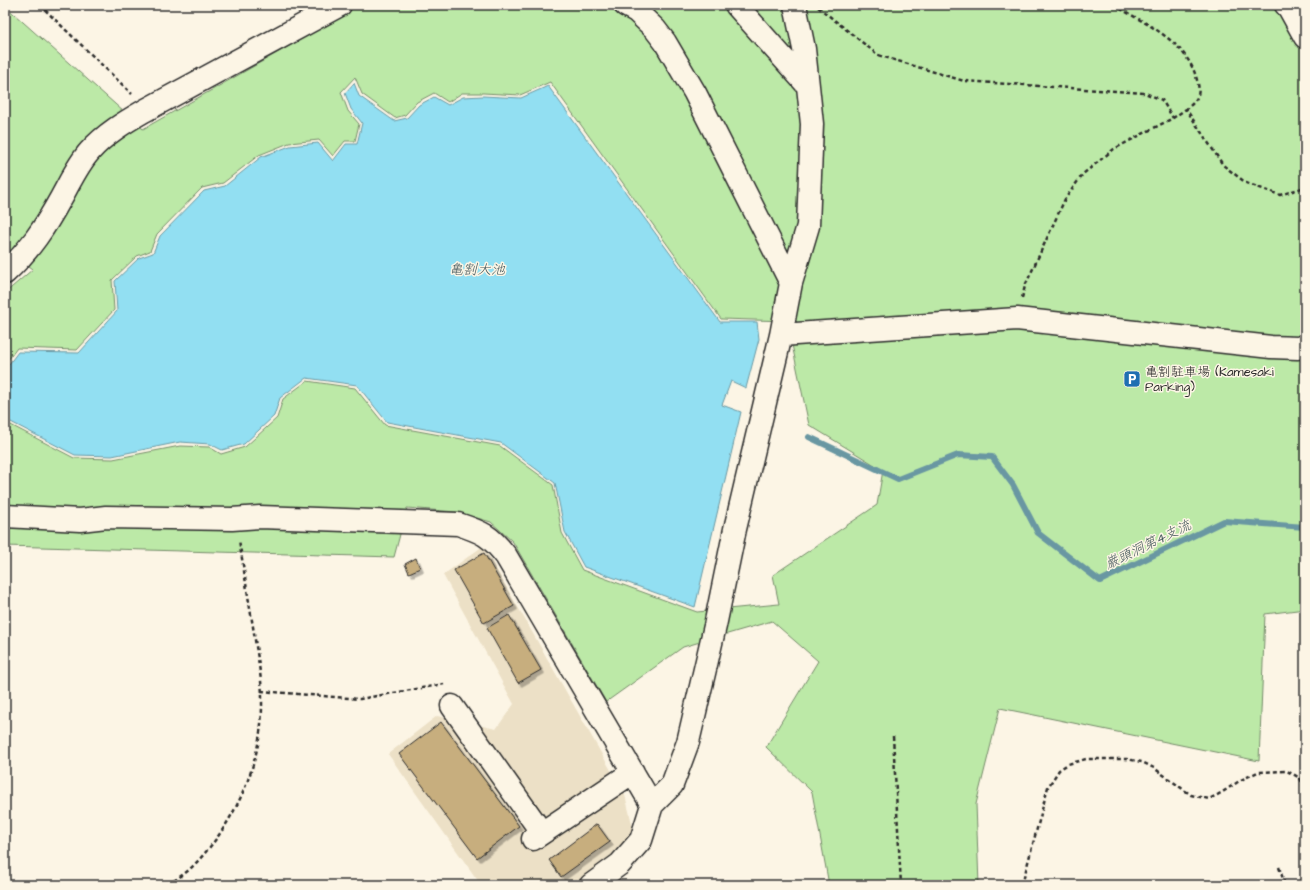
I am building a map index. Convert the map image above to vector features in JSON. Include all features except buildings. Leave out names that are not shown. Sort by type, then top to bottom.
[{"type":"street","points":[[5,273],[18,261],[34,242],[90,151],[115,128],[311,11],[340,5]]},
{"type":"street","points":[[625,5],[636,12],[655,29],[665,42],[696,93],[791,283]]},
{"type":"street","points":[[736,5],[808,86]]},
{"type":"street","points":[[590,885],[620,864],[641,840],[652,805],[672,785],[688,742],[715,626],[735,529],[781,335],[791,283],[808,226],[812,124],[804,49],[795,5]]},
{"type":"street","points":[[1286,5],[1305,36]]},
{"type":"street","points":[[781,335],[1017,319],[1271,347],[1298,348],[1305,346]]},
{"type":"street","points":[[5,516],[80,520],[106,517],[232,519],[260,517],[458,524],[479,531],[496,542],[506,556],[652,805]]},
{"type":"street","points":[[452,706],[538,836],[633,772]]},
{"type":"path","points":[[40,5],[134,96],[144,110]]},
{"type":"path","points":[[816,5],[878,55],[964,81],[1146,93],[1162,100],[1173,118]]},
{"type":"path","points":[[1017,319],[1028,279],[1065,199],[1083,174],[1114,149],[1173,118],[1186,109],[1194,103],[1200,90],[1191,64],[1174,44],[1163,34],[1114,5]]},
{"type":"path","points":[[1186,109],[1223,165],[1246,183],[1280,195],[1305,187]]},
{"type":"path","points":[[168,885],[189,869],[208,849],[232,814],[246,788],[256,756],[262,700],[260,673],[239,538],[232,519]]},
{"type":"path","points":[[261,691],[360,699],[446,684]]},
{"type":"path","points":[[894,736],[901,885]]},
{"type":"path","points":[[1022,885],[1048,787],[1059,770],[1068,764],[1086,759],[1126,759],[1142,762],[1154,768],[1191,795],[1209,799],[1258,772],[1287,770],[1300,778],[1305,790],[1301,818],[1305,823]]},
{"type":"path","points":[[1279,867],[1285,885]]},
{"type":"shaded area","points":[[483,546],[625,795],[635,836],[613,859],[576,885],[481,885],[388,754],[437,716],[496,729],[514,704],[443,575]]},
{"type":"green space","points":[[337,5],[1305,5],[1305,609],[1265,614],[1259,761],[1000,708],[976,804],[979,885],[829,885],[812,792],[766,747],[818,661],[772,621],[683,647],[606,702],[513,542],[491,522],[456,512],[407,508],[394,557],[5,546],[5,422],[74,458],[113,459],[180,446],[209,447],[221,454],[245,447],[277,418],[283,399],[307,381],[355,388],[385,425],[500,446],[553,485],[562,533],[582,570],[697,612],[779,604],[773,575],[877,505],[883,470],[809,425],[787,321],[721,319],[550,82],[520,95],[462,93],[448,102],[434,93],[417,102],[405,115],[395,118],[362,94],[355,77],[341,92],[348,111],[359,124],[355,141],[345,141],[333,156],[319,140],[289,143],[259,155],[223,183],[202,188],[157,234],[150,251],[137,256],[112,280],[114,310],[77,350],[17,348],[5,364],[5,293],[33,269],[5,248],[5,6],[143,129],[344,15]]},
{"type":"water","name":"亀割大池","points":[[354,83],[359,96],[394,121],[407,118],[419,105],[434,97],[448,105],[463,97],[483,96],[521,98],[548,86],[720,322],[757,322],[759,339],[746,388],[731,381],[722,405],[741,412],[695,607],[584,567],[565,532],[555,483],[501,443],[387,422],[357,385],[306,378],[280,398],[274,416],[244,444],[222,450],[210,444],[180,442],[112,456],[75,455],[5,419],[5,368],[18,352],[79,353],[117,311],[115,281],[139,258],[153,253],[160,236],[204,191],[225,186],[261,157],[290,146],[318,143],[333,161],[346,144],[357,144],[362,123],[351,109],[345,93]]},
{"type":"waterway","points":[[1300,5],[1305,12]]},
{"type":"waterway","name":"巌頭洞第4支流","points":[[809,437],[898,479],[958,455],[992,457],[1013,485],[1038,533],[1100,581],[1224,521],[1305,527]]},
{"type":"place","name":"亀割駐車場 (Kamesaki Parking)","points":[[1132,379]]}]
